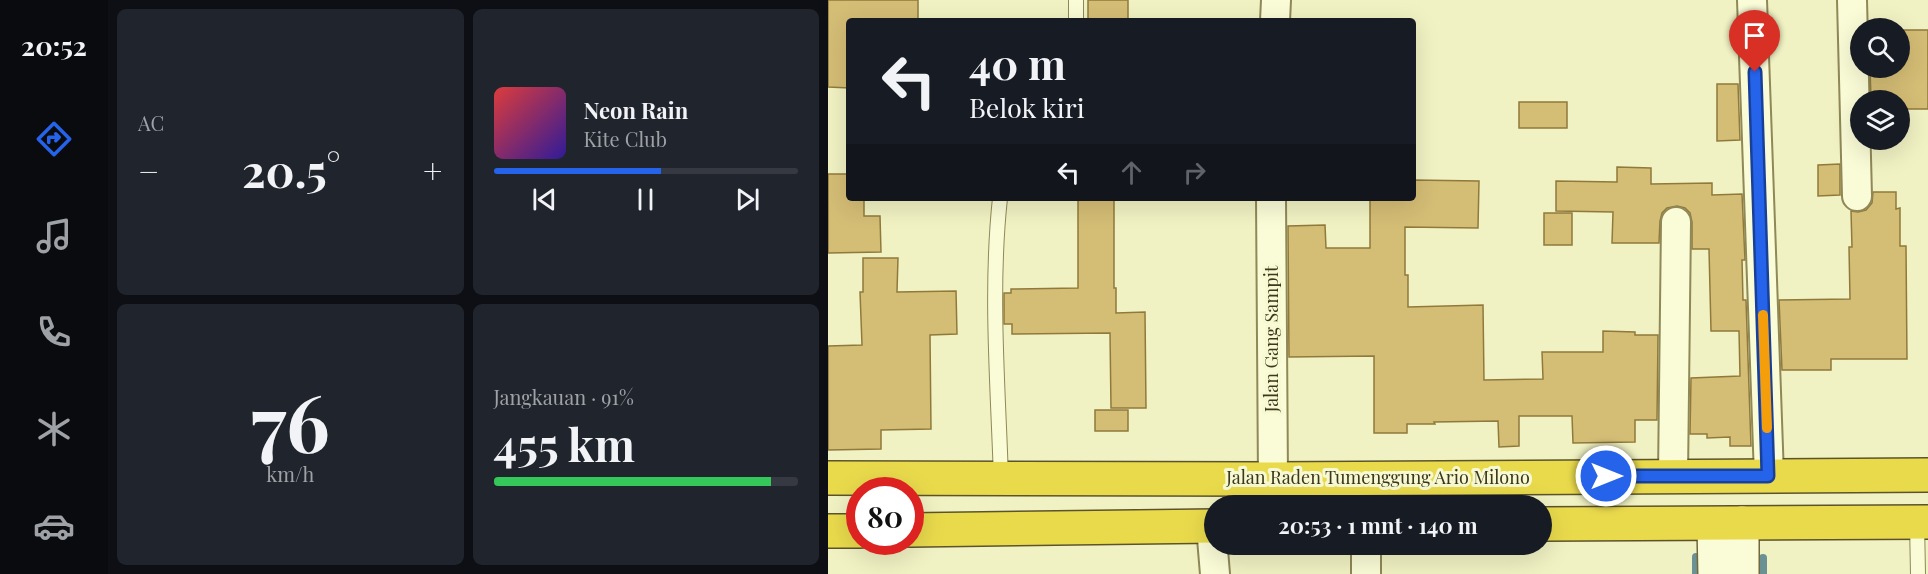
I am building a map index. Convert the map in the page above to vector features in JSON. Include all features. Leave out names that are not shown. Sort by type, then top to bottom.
[{"type":"highway","name":"Jalan Raden Tumenggung Ario Milono","points":[[828,478],[1273,479],[1428,491],[1673,476],[1928,475]]},
{"type":"highway","points":[[1552,524],[1922,522]]},
{"type":"highway","points":[[924,530],[1204,526]]},
{"type":"highway","points":[[828,531],[846,531]]},
{"type":"street","points":[[1275,18],[1276,0]]},
{"type":"street","points":[[1752,0],[1768,476]]},
{"type":"street","points":[[1852,0],[1857,196]]},
{"type":"street","name":"Jalan Gang Sampit","points":[[1271,201],[1273,479]]},
{"type":"street","points":[[1673,476],[1676,222]]},
{"type":"street","points":[[1715,574],[1728,523]]},
{"type":"street","points":[[1728,523],[1743,574]]},
{"type":"street","points":[[1214,555],[1215,574]]},
{"type":"street","points":[[1366,555],[1366,574]]},
{"type":"lane","points":[[1076,0],[1076,18]]},
{"type":"lane","points":[[1000,201],[994,281],[1001,479]]},
{"type":"lane","points":[[1918,574],[1922,522]]},
{"type":"building","points":[[828,0],[918,0],[918,18],[846,18],[846,88],[828,87]]},
{"type":"building","points":[[1088,0],[1128,0],[1128,18],[1088,18]]},
{"type":"building","points":[[1910,30],[1928,30],[1928,109],[1910,109],[1910,90],[1871,90],[1870,78],[1910,78]]},
{"type":"building","points":[[1717,84],[1738,84],[1740,140],[1717,141]]},
{"type":"building","points":[[1519,102],[1567,102],[1567,128],[1519,128]]},
{"type":"building","points":[[1840,164],[1840,195],[1818,196],[1818,165]]},
{"type":"building","points":[[1617,167],[1651,168],[1651,184],[1712,183],[1712,195],[1742,194],[1745,260],[1742,260],[1743,300],[1746,300],[1751,446],[1730,446],[1730,437],[1707,438],[1707,434],[1690,434],[1691,378],[1740,376],[1739,331],[1711,331],[1709,249],[1692,249],[1690,213],[1685,208],[1677,206],[1667,208],[1662,213],[1660,221],[1659,243],[1612,243],[1613,212],[1556,211],[1556,181],[1617,182]]},
{"type":"building","points":[[828,174],[846,174],[846,201],[864,201],[864,216],[880,216],[881,252],[828,253]]},
{"type":"building","points":[[1416,180],[1479,181],[1478,228],[1405,227],[1408,307],[1483,305],[1484,380],[1543,379],[1542,352],[1603,352],[1603,331],[1658,335],[1657,420],[1635,420],[1635,442],[1573,443],[1572,416],[1519,416],[1519,446],[1499,447],[1498,421],[1407,424],[1407,433],[1374,433],[1374,356],[1289,357],[1288,226],[1325,225],[1326,248],[1370,248],[1370,201],[1416,201]]},
{"type":"building","points":[[1873,192],[1896,192],[1896,209],[1900,208],[1900,246],[1906,246],[1907,359],[1831,359],[1831,370],[1782,370],[1779,300],[1850,299],[1851,211],[1866,210],[1872,203]]},
{"type":"building","points":[[1078,201],[1114,201],[1116,313],[1145,312],[1146,408],[1111,408],[1110,333],[1012,334],[1012,324],[1004,324],[1004,293],[1011,293],[1011,289],[1078,288]]},
{"type":"building","points":[[1544,213],[1572,213],[1572,245],[1544,245]]},
{"type":"building","points":[[863,258],[898,258],[897,292],[956,291],[957,334],[930,335],[931,429],[881,430],[881,449],[828,450],[828,346],[862,345],[860,292],[863,292]]},
{"type":"building","points":[[1095,410],[1128,410],[1128,431],[1095,431]]},
{"type":"waterway","points":[[1696,557],[1696,574]]},
{"type":"waterway","points":[[1763,558],[1763,574]]},
{"type":"slow traffic","points":[[1763,315],[1767,428]]},
{"type":"route","points":[[1606,476],[1768,476],[1755,72]]}]
